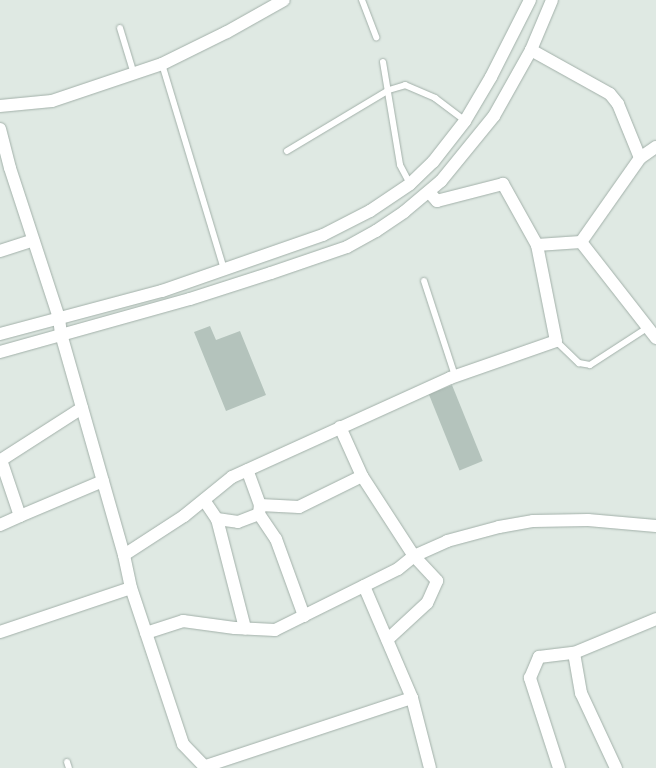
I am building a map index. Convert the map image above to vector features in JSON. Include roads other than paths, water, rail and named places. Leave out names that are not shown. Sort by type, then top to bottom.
[{"type":"street","points":[[0,106],[52,101],[162,64],[227,32],[284,0]]},
{"type":"street","points":[[0,334],[162,291],[323,235],[370,211],[410,184],[432,162],[465,121],[491,78],[530,0]]},
{"type":"street","points":[[0,352],[190,299],[271,273],[347,247],[382,227],[429,192],[465,154],[494,116],[531,50],[552,0]]},
{"type":"street","points":[[531,50],[610,94],[618,104],[640,158]]},
{"type":"street","points":[[0,129],[10,168],[59,318],[61,334],[124,555],[131,588],[183,744],[206,767],[412,698]]},
{"type":"street","points":[[581,242],[640,158],[656,147]]},
{"type":"street","points":[[124,555],[184,516],[232,478],[247,470],[455,376],[556,341],[537,245],[503,184],[437,201],[429,192]]},
{"type":"street","points":[[0,251],[33,240]]},
{"type":"street","points":[[537,245],[581,242]]},
{"type":"street","points":[[581,242],[653,334]]},
{"type":"street","points":[[20,516],[1,460],[82,408]]},
{"type":"street","points":[[340,428],[362,476],[414,556],[437,581],[427,603],[387,640]]},
{"type":"street","points":[[247,470],[259,509],[276,539],[304,616]]},
{"type":"street","points":[[217,519],[238,522],[259,509],[299,507],[362,476]]},
{"type":"street","points":[[0,525],[103,481]]},
{"type":"street","points":[[204,500],[217,519],[245,628]]},
{"type":"street","points":[[146,633],[183,621],[276,630],[398,569],[414,556],[447,541],[499,527],[533,521],[588,520],[656,526]]},
{"type":"street","points":[[364,586],[412,698],[430,768]]},
{"type":"street","points":[[0,632],[131,588]]},
{"type":"street","points":[[559,768],[530,678],[539,657],[574,653],[656,619]]},
{"type":"street","points":[[574,653],[581,693],[616,768]]},
{"type":"lane","points":[[362,0],[376,37]]},
{"type":"lane","points":[[120,28],[134,74]]},
{"type":"lane","points":[[383,62],[389,90],[400,165],[410,184]]},
{"type":"lane","points":[[162,64],[224,270]]},
{"type":"lane","points":[[287,151],[389,90],[405,85],[435,98],[465,121]]},
{"type":"lane","points":[[424,281],[455,376]]},
{"type":"lane","points":[[556,341],[579,363],[590,365],[653,334]]}]
